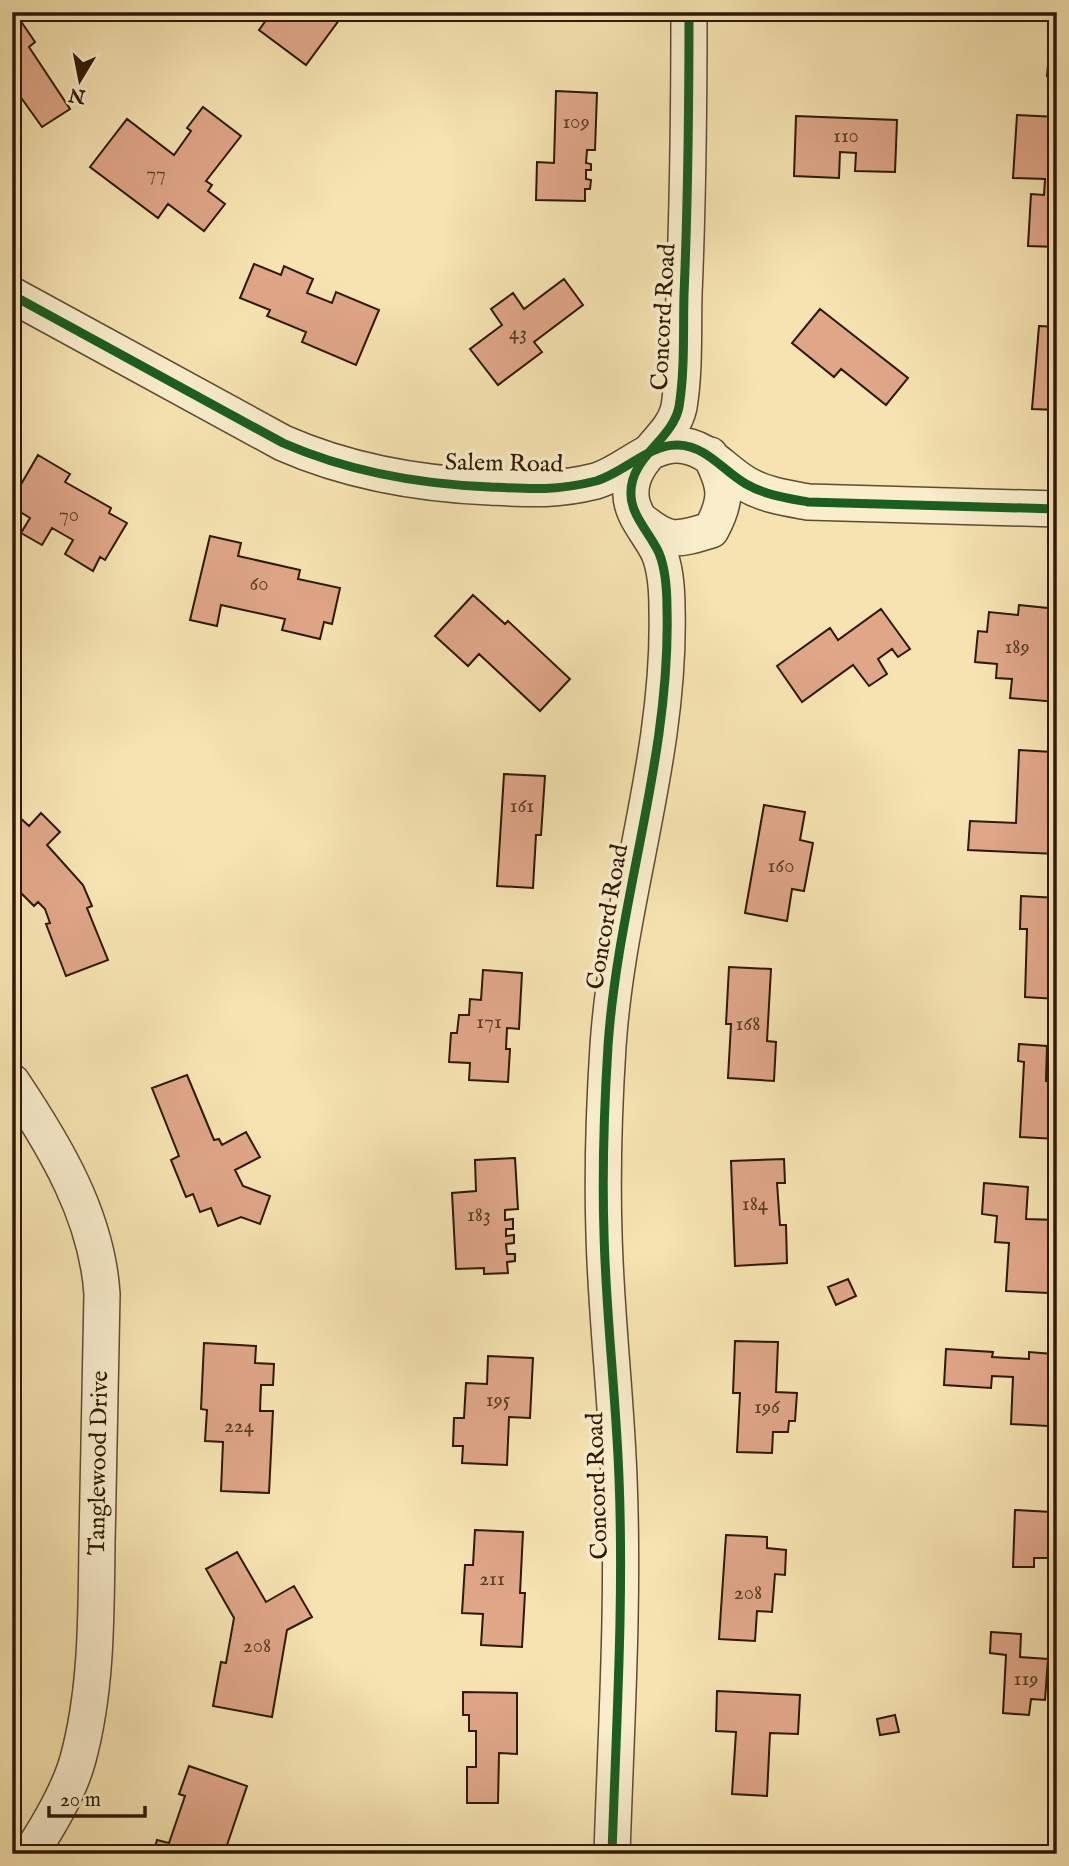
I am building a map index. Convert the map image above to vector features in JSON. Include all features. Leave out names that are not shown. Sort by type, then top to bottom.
[{"type":"street","name":"Concord Road","points":[[612,1854],[620,1590],[619,1480],[604,1236],[603,1151],[608,1043],[615,969],[662,709],[667,611],[664,567],[659,552],[630,500],[632,480],[645,457],[669,431],[678,413],[682,377],[688,205],[689,12]]},
{"type":"street","name":"Salem Road","points":[[12,295],[188,393],[307,454],[383,476],[460,485],[578,491],[621,504],[665,537],[683,538],[711,530],[740,515],[807,502]]},
{"type":"street","name":"Concord Road","points":[[682,377],[685,403],[693,428],[711,458]]},
{"type":"street","name":"Salem Road","points":[[551,490],[612,475],[668,445],[694,447],[757,489],[807,502],[1057,509]]},
{"type":"street","points":[[711,458],[723,484],[723,508],[711,530]]},
{"type":"street","name":"Concord Road","points":[[667,611],[679,574],[696,546],[711,530]]},
{"type":"street","name":"Tanglewood Drive","points":[[12,1082],[68,1175],[79,1199],[96,1245],[102,1294],[96,1610],[90,1698],[78,1759],[52,1817],[30,1854]]},
{"type":"building","points":[[272,12],[345,12],[306,65],[259,30]]},
{"type":"building","points":[[16,14],[35,42],[29,47],[70,109],[42,127],[12,85],[12,16]]},
{"type":"building","points":[[1050,44],[1057,45],[1057,77],[1047,76]]},
{"type":"building","points":[[556,91],[597,93],[595,150],[587,150],[586,163],[591,164],[591,170],[586,170],[586,179],[591,180],[590,189],[585,189],[585,201],[536,200],[537,162],[554,163]]},
{"type":"building","points":[[203,107],[241,136],[206,181],[212,185],[208,191],[225,204],[204,231],[168,204],[158,218],[90,167],[127,119],[174,155],[191,131],[187,128]]},
{"type":"building","points":[[1017,115],[1057,117],[1057,247],[1028,246],[1031,194],[1044,195],[1045,179],[1013,178]]},
{"type":"building","points":[[796,116],[897,120],[895,172],[855,171],[856,153],[840,152],[839,178],[794,176]]},
{"type":"building","points":[[254,264],[281,275],[284,266],[313,279],[307,293],[332,303],[336,292],[379,310],[356,365],[302,342],[306,332],[267,316],[270,310],[240,298]]},
{"type":"building","points":[[564,279],[583,305],[534,342],[542,352],[498,385],[470,349],[502,325],[491,309],[513,293],[524,309]]},
{"type":"building","points":[[820,309],[908,378],[886,405],[841,369],[834,377],[792,343]]},
{"type":"building","points":[[1039,326],[1057,327],[1057,410],[1032,409]]},
{"type":"building","points":[[38,455],[70,474],[65,482],[111,508],[109,513],[127,523],[105,560],[100,557],[93,571],[65,554],[73,540],[52,528],[42,545],[21,533],[30,518],[12,507],[12,500]]},
{"type":"building","points":[[210,536],[241,543],[238,556],[300,570],[298,579],[340,588],[332,624],[324,622],[320,639],[282,630],[285,619],[221,605],[217,626],[190,620]]},
{"type":"building","points":[[473,595],[505,624],[508,621],[570,679],[540,711],[479,654],[468,666],[435,636]]},
{"type":"building","points":[[1019,605],[1057,609],[1057,702],[1010,698],[1012,679],[996,678],[997,664],[975,662],[978,631],[987,632],[989,612],[1018,615]]},
{"type":"building","points":[[881,609],[910,649],[898,657],[892,649],[878,659],[887,674],[869,686],[853,665],[802,702],[777,666],[830,628],[838,640]]},
{"type":"building","points":[[1019,750],[1052,752],[1051,774],[1057,774],[1057,854],[968,850],[970,821],[1016,823]]},
{"type":"building","points":[[504,774],[545,776],[541,835],[536,835],[533,888],[497,886]]},
{"type":"building","points":[[764,805],[805,812],[800,840],[813,843],[804,891],[792,889],[787,921],[745,913]]},
{"type":"building","points":[[41,813],[60,832],[47,845],[83,885],[92,906],[87,908],[108,960],[66,976],[46,924],[50,923],[45,909],[38,902],[34,906],[14,886],[12,888],[12,820],[17,815],[29,826]]},
{"type":"building","points":[[1021,896],[1057,898],[1057,999],[1025,997],[1027,929],[1020,929]]},
{"type":"building","points":[[729,967],[771,969],[767,1041],[776,1042],[774,1081],[728,1078],[731,1024],[726,1024]]},
{"type":"building","points":[[483,970],[522,973],[519,1029],[507,1028],[506,1049],[510,1049],[508,1082],[469,1080],[470,1063],[449,1062],[451,1033],[457,1033],[459,1015],[469,1015],[470,999],[481,1000]]},
{"type":"building","points":[[1019,1044],[1047,1046],[1046,1081],[1057,1082],[1057,1139],[1020,1137],[1024,1062],[1018,1061]]},
{"type":"building","points":[[187,1075],[214,1140],[219,1139],[222,1145],[246,1132],[260,1157],[235,1170],[243,1186],[270,1196],[260,1224],[241,1217],[218,1226],[211,1208],[200,1212],[193,1194],[186,1197],[171,1160],[179,1156],[152,1088]]},
{"type":"building","points":[[515,1158],[518,1209],[505,1210],[505,1220],[513,1219],[513,1229],[506,1229],[506,1236],[514,1235],[514,1243],[506,1244],[507,1254],[515,1254],[515,1261],[507,1262],[508,1273],[484,1274],[484,1268],[456,1269],[452,1193],[476,1191],[475,1160]]},
{"type":"building","points":[[784,1159],[785,1183],[777,1183],[780,1225],[786,1225],[787,1263],[735,1266],[731,1161]]},
{"type":"building","points":[[984,1183],[1028,1187],[1026,1219],[1057,1220],[1055,1251],[1050,1251],[1048,1293],[1006,1291],[1009,1243],[995,1242],[997,1216],[982,1214]]},
{"type":"building","points":[[848,1279],[856,1296],[836,1305],[828,1287]]},
{"type":"building","points":[[735,1341],[778,1342],[776,1392],[797,1393],[795,1421],[789,1421],[788,1432],[773,1432],[772,1453],[737,1452],[740,1393],[733,1393]]},
{"type":"building","points":[[204,1343],[256,1346],[255,1363],[274,1364],[273,1385],[261,1385],[260,1411],[273,1411],[269,1493],[221,1491],[223,1442],[205,1441],[207,1410],[201,1409]]},
{"type":"building","points":[[946,1349],[993,1352],[992,1357],[1029,1359],[1029,1352],[1053,1354],[1048,1426],[1011,1424],[1013,1377],[992,1376],[991,1388],[944,1385]]},
{"type":"building","points":[[488,1356],[533,1358],[530,1418],[509,1417],[507,1465],[462,1463],[463,1446],[453,1446],[454,1418],[464,1418],[466,1383],[487,1384]]},
{"type":"building","points":[[12,1482],[17,1482],[14,1522],[12,1522]]},
{"type":"building","points":[[1015,1510],[1051,1512],[1049,1558],[1034,1558],[1034,1567],[1013,1567]]},
{"type":"building","points":[[475,1530],[523,1532],[520,1593],[525,1593],[522,1647],[481,1645],[483,1614],[462,1613],[465,1565],[473,1565]]},
{"type":"building","points":[[726,1535],[767,1537],[767,1548],[786,1550],[785,1575],[775,1574],[772,1612],[757,1611],[755,1641],[719,1639]]},
{"type":"building","points":[[237,1552],[266,1602],[294,1586],[312,1617],[287,1630],[272,1717],[213,1706],[221,1662],[226,1663],[234,1618],[206,1569]]},
{"type":"building","points":[[991,1632],[1021,1634],[1020,1657],[1048,1659],[1045,1700],[1031,1699],[1029,1715],[1003,1713],[1006,1655],[990,1653]]},
{"type":"building","points":[[717,1691],[800,1695],[798,1734],[770,1733],[767,1796],[732,1794],[736,1732],[716,1731]]},
{"type":"building","points":[[463,1692],[517,1693],[517,1754],[499,1753],[498,1803],[467,1803],[467,1767],[476,1767],[476,1731],[469,1731],[469,1715],[463,1715]]},
{"type":"building","points":[[895,1715],[899,1732],[880,1735],[877,1719]]},
{"type":"building","points":[[189,1766],[247,1786],[224,1854],[153,1854],[157,1840],[169,1843],[185,1796],[179,1794]]},
{"type":"cycle path","points":[[612,1854],[621,1572],[618,1447],[604,1234],[605,1093],[614,991],[653,774],[666,664],[667,602],[663,566],[656,546],[634,510],[631,495],[632,482],[643,459],[675,419],[681,393],[689,12]]},
{"type":"cycle path","points":[[12,295],[283,443],[333,462],[384,475],[463,485],[555,488],[596,481],[657,449],[678,445],[688,446],[706,454],[753,488],[808,502],[1057,509]]}]
